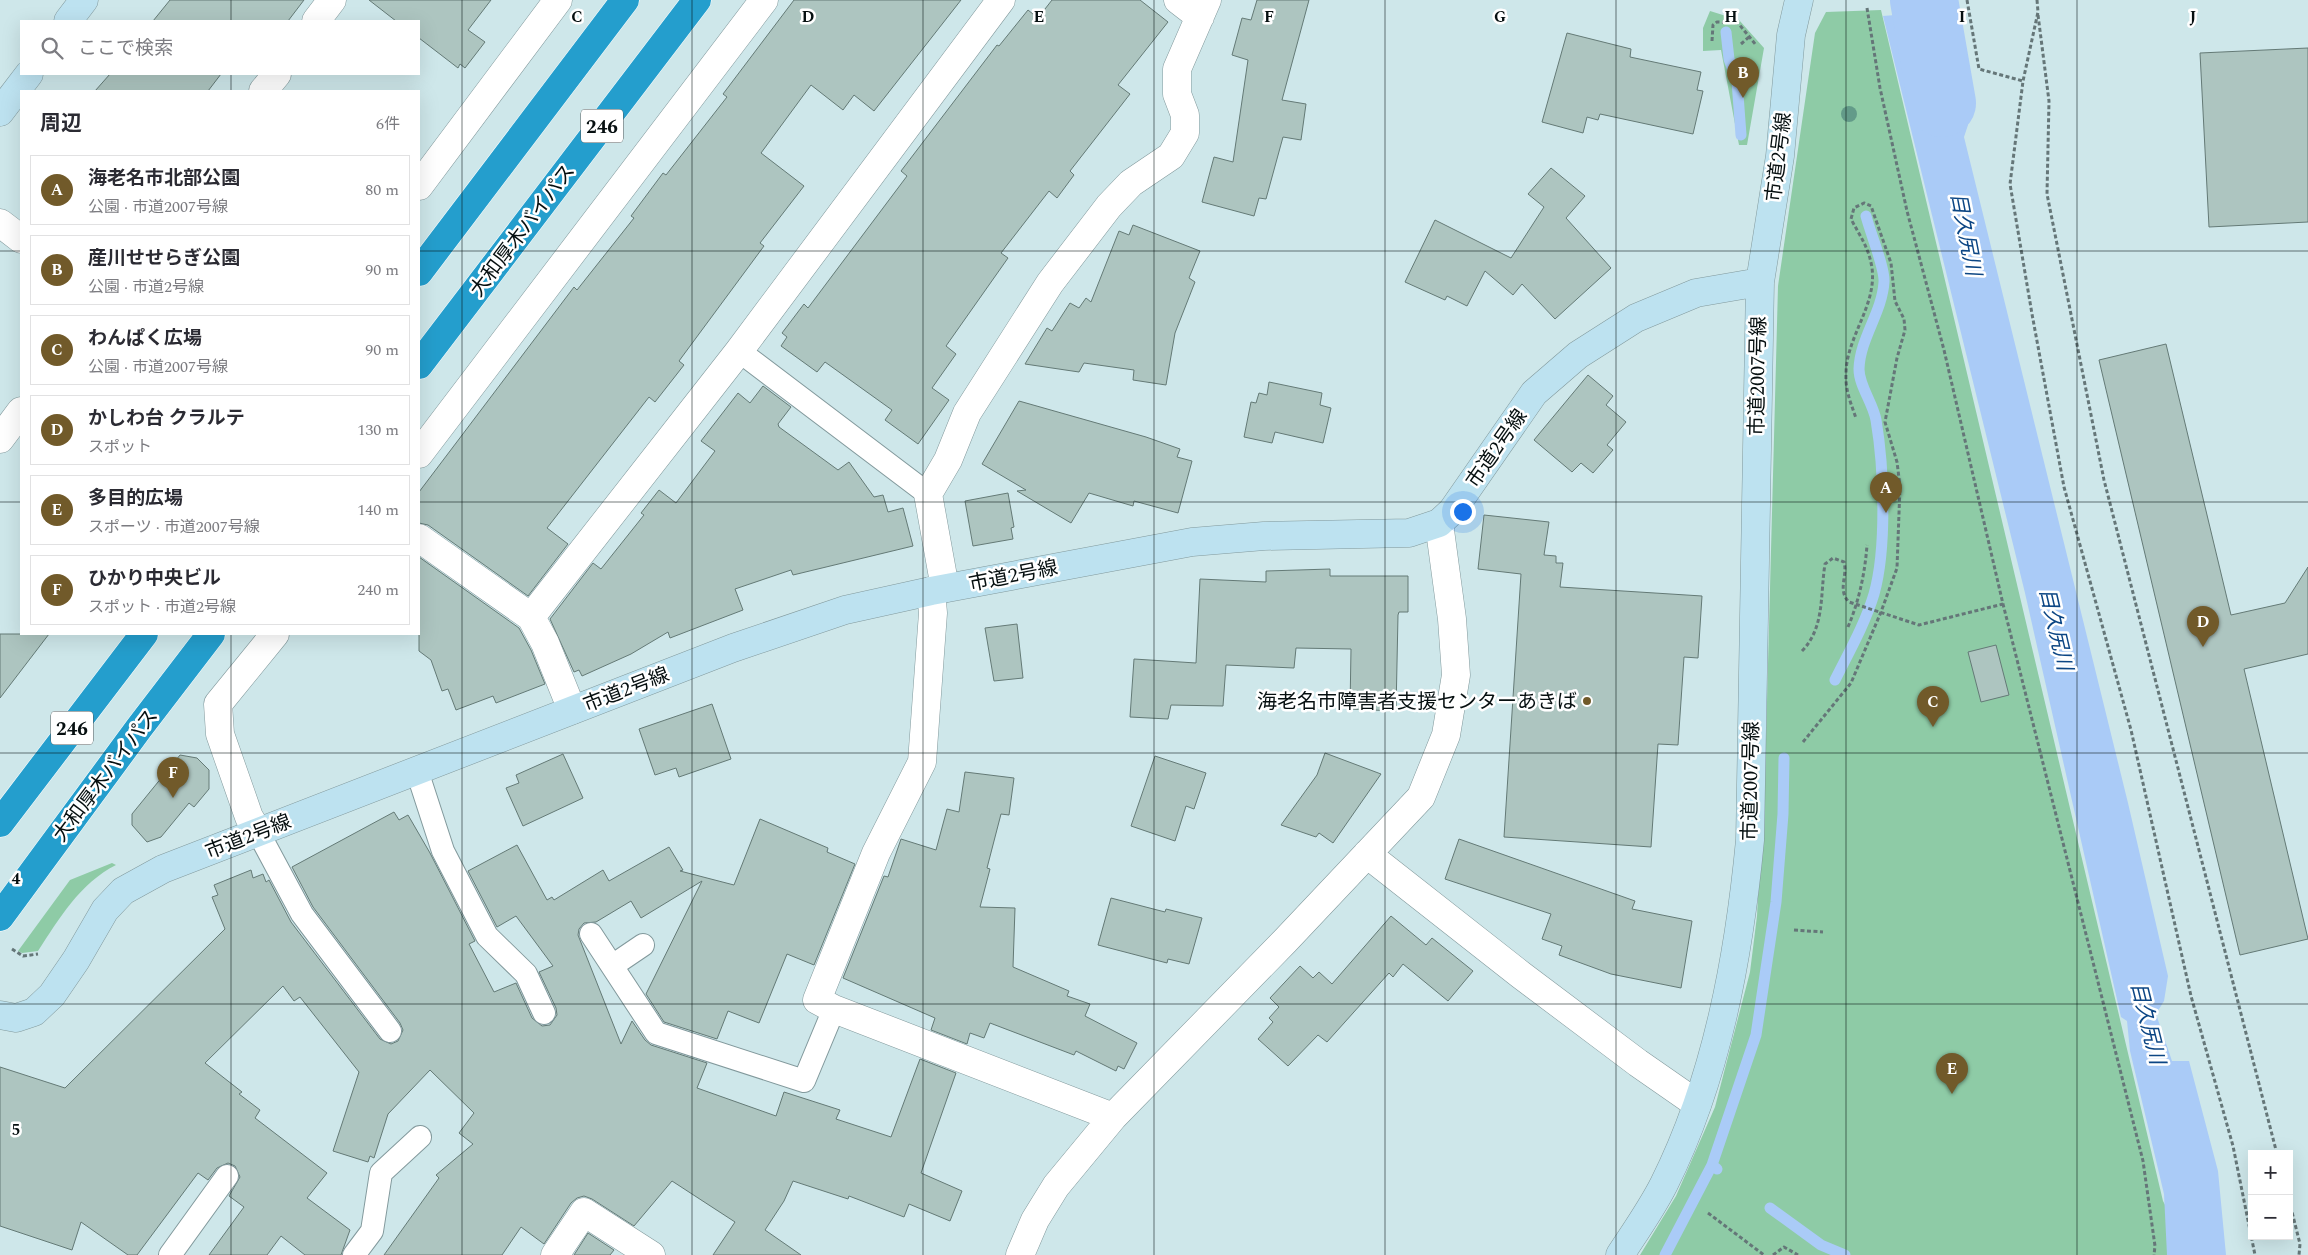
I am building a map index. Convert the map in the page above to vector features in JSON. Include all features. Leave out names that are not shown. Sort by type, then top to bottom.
[{"type":"highway","points":[[420,271],[625,0]]},
{"type":"highway","name":"大和厚木バイパス","points":[[420,364],[697,0]]},
{"type":"highway","name":"246","points":[[0,823],[143,635]]},
{"type":"highway","name":"大和厚木バイパス","points":[[0,916],[139,728],[211,635]]},
{"type":"street","points":[[69,20],[84,0]]},
{"type":"street","points":[[317,20],[332,0]]},
{"type":"street","points":[[420,185],[558,0]]},
{"type":"street","points":[[420,453],[764,0]]},
{"type":"street","points":[[531,617],[739,351],[1001,0]]},
{"type":"street","points":[[1113,1117],[834,1009],[817,1000],[876,853],[922,762],[934,613],[938,589],[928,494],[948,460],[967,413],[1050,283],[1109,206],[1131,183],[1171,156],[1185,134],[1185,115],[1177,94],[1177,69],[1203,8],[1178,0]]},
{"type":"street","name":"市道2号線","points":[[0,1015],[16,1018],[34,1012],[52,995],[76,960],[105,910],[123,891],[163,869],[733,648],[845,610],[938,589],[1192,542],[1264,536],[1409,533],[1439,523],[1452,511],[1534,393],[1578,356],[1636,318],[1696,293],[1760,282],[1780,156],[1791,35],[1800,0]]},
{"type":"street","points":[[0,112],[28,75]]},
{"type":"street","points":[[264,90],[275,75]]},
{"type":"street","points":[[0,223],[20,238]]},
{"type":"street","name":"市道2007号線","points":[[1620,1255],[1664,1184],[1697,1104],[1733,970],[1743,912],[1750,840],[1760,282]]},
{"type":"street","points":[[0,439],[20,412]]},
{"type":"street","points":[[1020,1255],[1035,1220],[1056,1186],[1113,1117],[1285,941],[1421,797],[1446,735],[1456,674],[1452,619],[1439,523]]},
{"type":"street","points":[[420,539],[531,617],[545,643],[572,710]]},
{"type":"street","points":[[258,832],[249,817],[220,734],[218,704],[274,635]]},
{"type":"street","points":[[1367,854],[1552,998],[1638,1063],[1697,1104]]},
{"type":"street","points":[[555,1255],[584,1212],[652,1255]]},
{"type":"lane","points":[[739,351],[928,494]]},
{"type":"lane","points":[[417,771],[443,850],[487,936],[526,974],[544,1013]]},
{"type":"lane","points":[[258,832],[302,914],[390,1031]]},
{"type":"lane","points":[[590,934],[656,1033],[804,1081],[834,1009]]},
{"type":"lane","points":[[612,966],[643,945]]},
{"type":"lane","points":[[354,1255],[372,1230],[381,1173],[420,1137]]},
{"type":"lane","points":[[170,1255],[227,1176]]},
{"type":"path","points":[[1968,0],[1979,69],[2023,81]]},
{"type":"path","points":[[2037,0],[2049,100],[2047,194],[2104,480],[2276,1150]]},
{"type":"path","points":[[1866,8],[1880,88],[1907,211],[1944,350],[2003,604],[2143,1161],[2155,1246],[2154,1255]]},
{"type":"path","points":[[2038,12],[2023,81],[2010,184],[2064,487],[2131,730],[2191,996],[2233,1146],[2255,1255]]},
{"type":"path","points":[[1712,42],[1713,25],[1718,22],[1738,23],[1762,52]]},
{"type":"path","points":[[1741,44],[1749,37]]},
{"type":"path","points":[[1803,742],[1851,683],[1897,568],[1900,486],[1896,462],[1885,422],[1897,358],[1905,330],[1904,319],[1895,301],[1892,264],[1871,206],[1864,203],[1854,208],[1851,219],[1868,247],[1873,282],[1871,296],[1847,360],[1846,383],[1856,418]]},
{"type":"path","points":[[1848,627],[1864,576],[1866,544]]},
{"type":"path","points":[[1802,651],[1812,641],[1818,623],[1824,572],[1828,560],[1839,559],[1844,562],[1844,597],[1849,602],[1919,625],[2003,604]]},
{"type":"path","points":[[1794,930],[1823,932]]},
{"type":"path","points":[[8,944],[23,956],[41,954]]},
{"type":"path","points":[[1708,1213],[1764,1255]]},
{"type":"path","points":[[2293,1216],[2300,1244],[2300,1255]]},
{"type":"path","points":[[1774,1255],[1784,1247],[1798,1255]]},
{"type":"green space","points":[[1881,10],[2163,1201],[2186,1245],[2185,1255],[1640,1255],[1676,1196],[1715,1107],[1750,972],[1757,916],[1766,740],[1778,286],[1815,33],[1826,12]]},
{"type":"green space","points":[[1710,11],[1739,20],[1764,48],[1747,145],[1739,145],[1721,50],[1703,51],[1703,28]]},
{"type":"green space","points":[[112,863],[116,865],[92,882],[71,903],[38,951],[22,953],[18,951],[70,880]]},
{"type":"water","points":[[1958,10],[1968,125],[1964,137],[2128,803],[2168,976],[2164,1001],[2156,1014],[2172,1061],[2189,1061],[2218,1171],[2226,1255],[2167,1255],[2164,1194],[2130,1051],[2127,1021],[2121,1017],[2025,593],[1883,16]]},
{"type":"building","points":[[170,0],[304,0],[289,20],[154,20]]},
{"type":"building","points":[[369,0],[491,0],[468,30],[485,42],[465,68],[460,64],[458,68],[420,39],[420,20],[395,20]]},
{"type":"building","points":[[794,0],[961,0],[874,111],[854,95],[843,110],[811,85],[761,153],[804,186],[760,243],[764,246],[679,361],[684,365],[655,402],[649,397],[547,528],[568,544],[528,596],[428,525],[420,523],[420,491],[574,287],[577,290],[634,218],[631,216],[663,173],[666,175],[727,97],[723,94]]},
{"type":"building","points":[[1052,0],[1140,0],[1168,22],[1118,85],[1130,94],[1070,171],[1074,175],[1057,198],[1049,191],[1001,253],[1008,258],[946,346],[956,354],[932,388],[949,400],[918,444],[885,420],[892,410],[825,362],[817,372],[781,346],[787,337],[782,333],[804,304],[808,308],[907,176],[901,171],[997,45],[999,46],[1028,10],[1038,18]]},
{"type":"building","points":[[1257,0],[1309,0],[1282,100],[1306,104],[1301,140],[1283,137],[1266,199],[1259,198],[1254,216],[1202,202],[1214,157],[1233,162],[1248,60],[1232,55],[1242,18],[1251,20]]},
{"type":"building","points":[[1567,33],[1631,49],[1630,57],[1701,72],[1697,90],[1703,91],[1693,134],[1600,114],[1598,120],[1587,117],[1583,133],[1542,122]]},
{"type":"building","points":[[2308,48],[2308,222],[2209,227],[2200,53]]},
{"type":"building","points":[[109,75],[220,75],[209,90],[96,90]]},
{"type":"building","points":[[1551,168],[1585,196],[1566,218],[1611,268],[1555,319],[1522,284],[1513,295],[1485,271],[1467,306],[1447,296],[1445,300],[1405,282],[1435,220],[1511,258],[1544,207],[1528,194]]},
{"type":"building","points":[[1133,225],[1200,251],[1189,278],[1195,282],[1175,333],[1166,385],[1133,380],[1134,370],[1084,363],[1079,372],[1025,364],[1047,328],[1052,331],[1070,303],[1079,308],[1086,298],[1091,302],[1119,231],[1129,235]]},
{"type":"building","points":[[2166,344],[2231,615],[2285,603],[2308,567],[2308,654],[2244,669],[2308,939],[2240,955],[2099,360]]},
{"type":"building","points":[[1588,375],[1613,396],[1606,405],[1626,422],[1607,445],[1613,450],[1593,473],[1581,463],[1572,472],[1534,440]]},
{"type":"building","points":[[1269,382],[1322,393],[1320,405],[1331,408],[1323,443],[1275,432],[1272,443],[1244,437],[1251,402],[1256,403],[1259,393],[1267,395]]},
{"type":"building","points":[[763,386],[791,407],[778,424],[779,427],[838,470],[849,462],[874,497],[883,495],[888,512],[903,508],[913,546],[793,575],[791,570],[735,589],[743,610],[670,638],[668,632],[631,654],[582,676],[579,670],[574,672],[550,619],[593,563],[601,569],[644,515],[641,513],[659,490],[676,503],[715,451],[701,441],[738,393],[750,403]]},
{"type":"building","points":[[1019,401],[1146,437],[1180,449],[1177,457],[1192,461],[1178,513],[1134,501],[1133,506],[1089,493],[1071,523],[1017,491],[1026,490],[982,464]]},
{"type":"building","points":[[1008,493],[1014,527],[1011,528],[1013,539],[973,546],[965,501]]},
{"type":"building","name":"海老名市障害者支援センターあきば","points":[[1484,515],[1549,522],[1544,555],[1556,556],[1556,563],[1563,563],[1560,587],[1702,596],[1698,658],[1684,657],[1678,745],[1658,744],[1651,847],[1504,837],[1521,574],[1478,569]]},
{"type":"building","points":[[420,558],[519,628],[531,650],[545,684],[496,703],[493,696],[456,710],[448,689],[442,691],[431,660],[419,651]]},
{"type":"building","points":[[1330,569],[1330,576],[1408,576],[1408,612],[1399,612],[1398,615],[1396,711],[1350,709],[1351,649],[1296,648],[1294,668],[1226,665],[1223,706],[1171,705],[1168,719],[1130,717],[1134,659],[1196,663],[1200,579],[1266,582],[1266,571]]},
{"type":"building","points":[[1017,624],[1023,678],[994,681],[985,628]]},
{"type":"building","points":[[0,634],[48,635],[0,698]]},
{"type":"building","points":[[1996,645],[2009,695],[1981,702],[1968,652]]},
{"type":"building","points":[[712,704],[731,759],[679,777],[676,768],[655,775],[639,729]]},
{"type":"building","points":[[1325,753],[1381,774],[1333,843],[1319,833],[1316,837],[1281,825],[1317,775]]},
{"type":"building","points":[[563,754],[583,798],[523,826],[506,788],[519,783],[516,775]]},
{"type":"building","points":[[180,755],[197,758],[209,770],[209,789],[194,807],[189,803],[161,837],[147,842],[132,825],[132,814]]},
{"type":"building","points":[[1155,756],[1206,773],[1194,809],[1186,806],[1175,841],[1131,826]]},
{"type":"building","points":[[965,772],[1014,778],[1009,815],[1001,814],[987,868],[990,869],[980,907],[1015,908],[1013,967],[1069,991],[1067,996],[1090,1004],[1085,1016],[1137,1043],[1124,1069],[1118,1066],[1116,1071],[1076,1051],[1074,1055],[990,1023],[984,1038],[970,1033],[967,1044],[931,1030],[935,1018],[843,978],[884,876],[888,877],[901,839],[936,850],[947,809],[959,812]]},
{"type":"building","points":[[394,812],[399,820],[408,815],[430,853],[475,941],[469,944],[494,992],[516,983],[532,1018],[542,1026],[550,1025],[557,1015],[556,1008],[539,972],[553,966],[516,916],[497,927],[468,871],[517,845],[547,900],[552,897],[554,900],[603,870],[609,881],[669,847],[683,870],[680,871],[734,885],[760,819],[828,848],[827,852],[855,864],[814,965],[787,954],[759,1023],[728,1011],[717,1039],[664,1022],[646,994],[702,881],[641,918],[631,901],[596,922],[584,923],[579,929],[578,935],[621,1044],[632,1021],[645,1040],[651,1045],[707,1063],[697,1088],[776,1116],[784,1092],[840,1110],[836,1119],[891,1137],[920,1059],[956,1073],[921,1173],[962,1191],[950,1221],[909,1204],[904,1217],[849,1196],[848,1199],[793,1181],[784,1201],[765,1230],[801,1255],[713,1255],[735,1222],[672,1181],[634,1226],[592,1199],[584,1196],[577,1198],[571,1203],[544,1244],[521,1227],[502,1255],[384,1255],[439,1178],[436,1175],[473,1144],[459,1133],[474,1113],[430,1070],[388,1114],[374,1158],[370,1156],[368,1162],[333,1151],[359,1072],[300,997],[294,1001],[283,986],[205,1063],[242,1092],[239,1094],[260,1110],[255,1118],[327,1173],[307,1198],[350,1230],[341,1255],[305,1255],[281,1236],[267,1255],[209,1255],[244,1207],[229,1196],[240,1177],[235,1166],[228,1163],[217,1168],[208,1180],[198,1173],[137,1255],[128,1255],[81,1222],[72,1250],[0,1226],[0,1067],[65,1088],[225,929],[212,897],[218,895],[214,885],[251,870],[253,878],[263,874],[266,882],[269,880],[291,922],[380,1039],[391,1044],[398,1041],[403,1030],[400,1023],[313,907],[292,867]]},
{"type":"building","points":[[1459,839],[1635,901],[1632,909],[1692,921],[1681,988],[1611,974],[1559,955],[1562,946],[1542,939],[1551,914],[1445,879]]},
{"type":"building","points":[[1111,898],[1165,912],[1166,909],[1202,918],[1189,964],[1168,959],[1167,963],[1098,945]]},
{"type":"building","points":[[1391,916],[1426,945],[1432,938],[1473,971],[1448,1001],[1403,964],[1393,977],[1389,973],[1327,1042],[1318,1035],[1288,1066],[1258,1039],[1273,1022],[1269,1018],[1279,1007],[1270,998],[1300,966],[1313,978],[1319,972],[1332,984]]},
{"type":"building","points":[[588,1233],[614,1250],[610,1255],[574,1255]]},
{"type":"waterway","name":"目久尻川","points":[[1924,0],[1942,103]]},
{"type":"waterway","points":[[1726,32],[1729,59],[1737,81],[1741,135]]},
{"type":"waterway","points":[[1835,680],[1870,605],[1874,594],[1881,554],[1883,507],[1879,439],[1876,420],[1861,382],[1859,369],[1863,347],[1882,293],[1884,276],[1866,216]]},
{"type":"waterway","points":[[1717,1169],[1712,1165],[1756,1035],[1776,902],[1783,814],[1784,758]]},
{"type":"waterway","points":[[1665,1255],[1712,1165]]},
{"type":"waterway","points":[[1770,1208],[1821,1245],[1845,1255]]},
{"type":"place","name":"産川せせらぎ公園","points":[[1743,98]]},
{"type":"place","name":"海老名市北部公園","points":[[1886,513]]},
{"type":"place","name":"かしわ台 クラルテ","points":[[2203,647]]},
{"type":"place","name":"海老名市障害者支援センターあきば","points":[[1587,701]]},
{"type":"place","name":"わんぱく広場","points":[[1933,727]]},
{"type":"place","name":"ひかり中央ビル","points":[[173,798]]},
{"type":"place","name":"多目的広場","points":[[1952,1094]]}]
